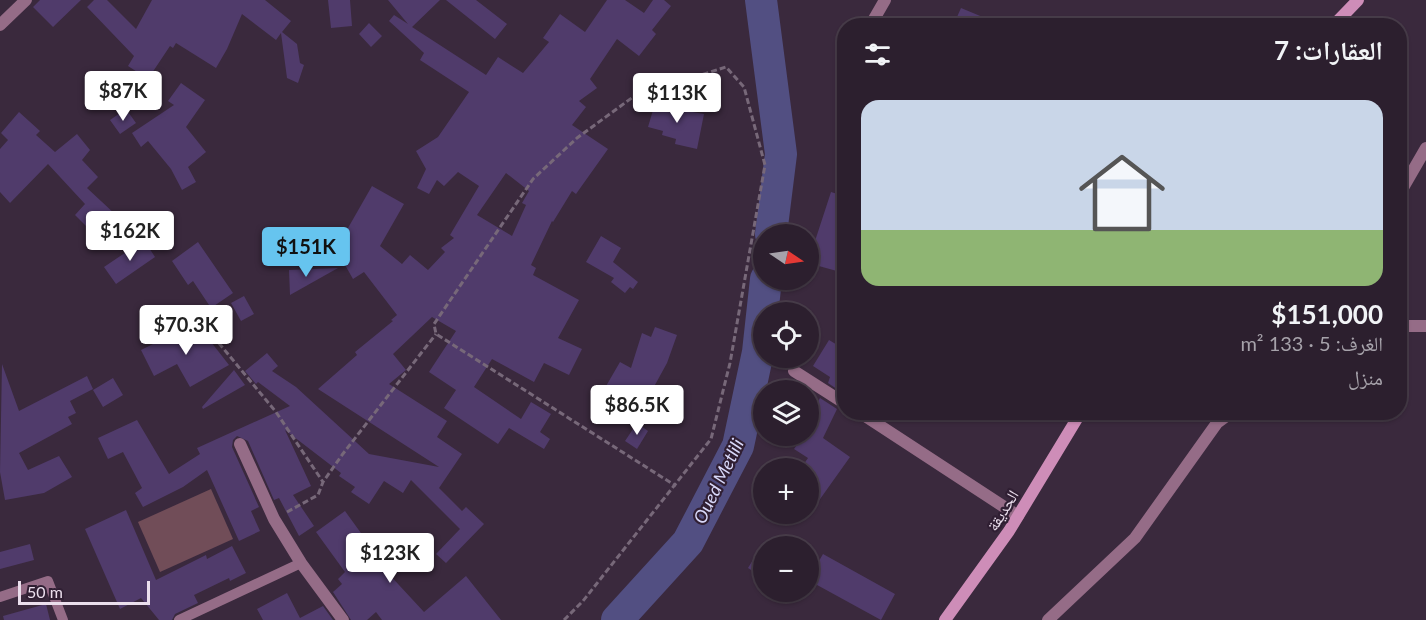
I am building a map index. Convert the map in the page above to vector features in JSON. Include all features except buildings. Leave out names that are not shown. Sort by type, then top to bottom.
[{"type":"street","points":[[0,25],[26,0]]},
{"type":"street","points":[[875,18],[885,0]]},
{"type":"street","points":[[1341,18],[1358,0]]},
{"type":"street","points":[[1407,181],[1426,148]]},
{"type":"street","points":[[1407,327],[1426,326]]},
{"type":"street","points":[[794,371],[837,399]]},
{"type":"street","points":[[871,420],[1018,516]]},
{"type":"street","name":"الحديقة","points":[[945,620],[1018,516],[1076,420]]},
{"type":"street","points":[[1048,620],[1136,538],[1221,420]]},
{"type":"street","points":[[240,444],[274,519],[301,563],[343,620]]},
{"type":"lane","points":[[180,620],[301,563]]},
{"type":"lane","points":[[0,597],[48,581],[63,620]]},
{"type":"path","points":[[564,620],[583,601],[676,486],[711,439],[730,363],[765,165],[744,87],[726,67],[633,97],[577,138],[533,179],[434,324],[436,334],[676,486]]},
{"type":"path","points":[[274,519],[318,495],[323,482],[436,334]]},
{"type":"path","points":[[213,336],[276,412],[323,482]]},
{"type":"shaded area","points":[[211,489],[233,539],[160,572],[138,522]]},
{"type":"waterway","name":"Oued Metlili","points":[[761,0],[781,154],[772,224]]},
{"type":"waterway","name":"Oued Metlili","points":[[617,620],[688,542],[738,446],[758,352],[765,290]]}]
